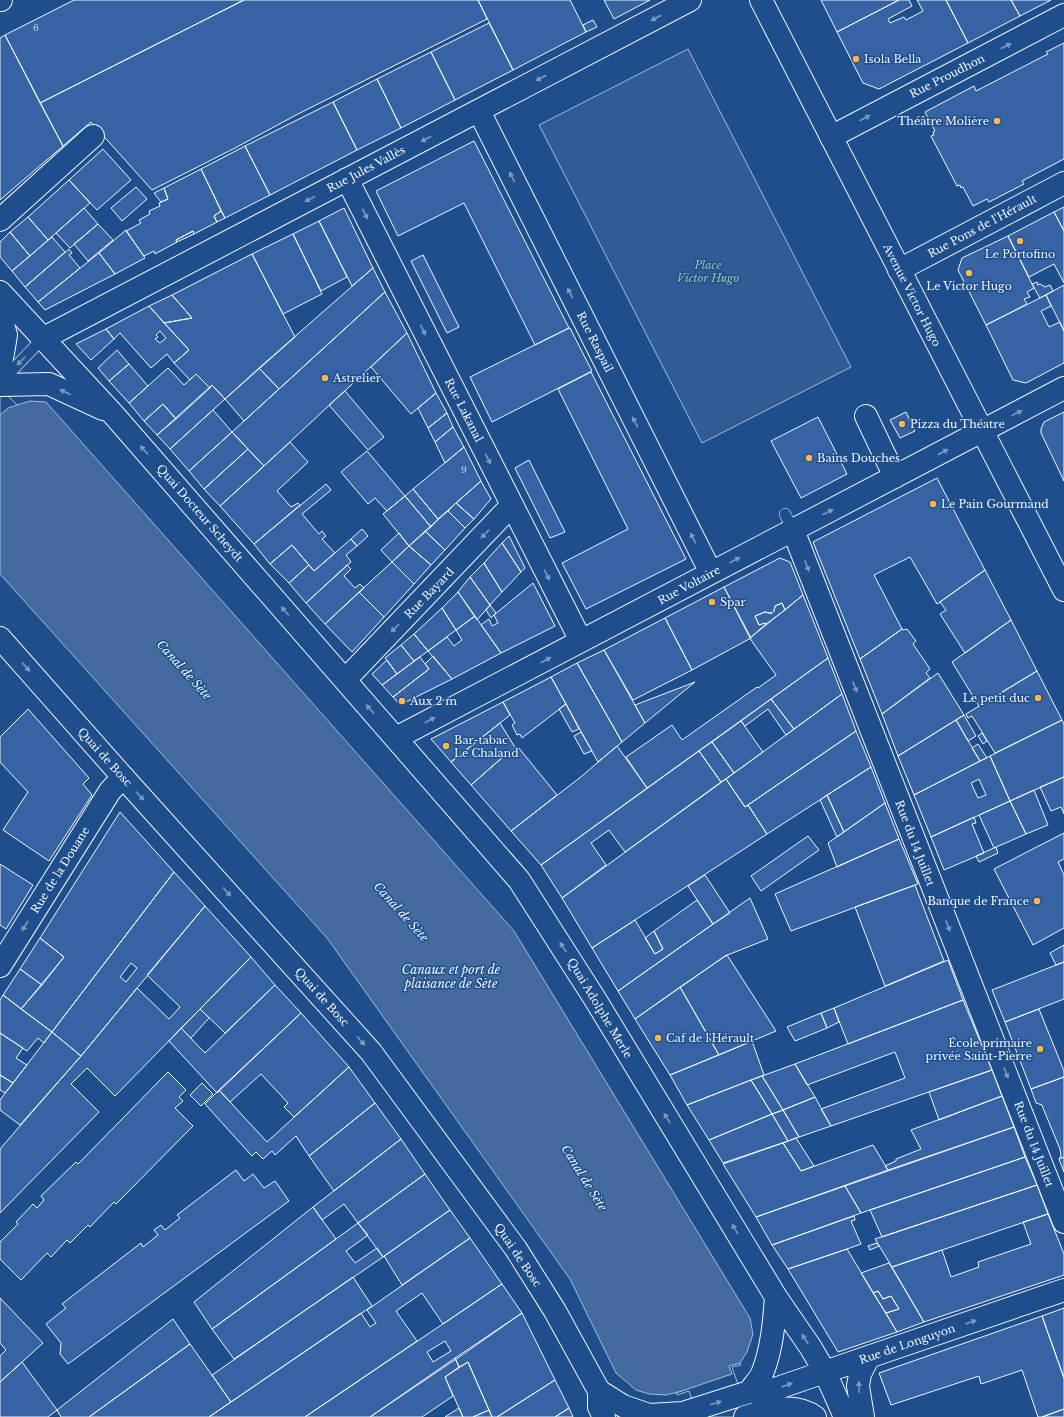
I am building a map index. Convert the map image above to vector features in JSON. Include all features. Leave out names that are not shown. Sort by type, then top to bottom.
[{"type":"street","name":"Rue Jules Vallès","points":[[42,339],[690,0]]},
{"type":"street","name":"Avenue Victor Hugo","points":[[761,0],[1064,590]]},
{"type":"street","name":"Rue Proudhon","points":[[831,137],[1064,15]]},
{"type":"street","name":"Rue Raspail","points":[[479,111],[711,573]]},
{"type":"street","points":[[0,220],[94,136]]},
{"type":"street","name":"Rue Lakanal","points":[[347,180],[581,641]]},
{"type":"street","name":"Rue Pons de l'Hérault","points":[[899,270],[1064,183]]},
{"type":"street","name":"Quai Docteur Scheydt","points":[[0,292],[113,414],[396,738]]},
{"type":"street","points":[[0,314],[6,336],[0,371]]},
{"type":"street","points":[[0,384],[49,384],[113,414]]},
{"type":"street","name":"Rue Voltaire","points":[[396,738],[711,573],[789,522],[896,476],[1064,388]]},
{"type":"street","points":[[866,416],[896,476]]},
{"type":"street","name":"Rue Bayard","points":[[345,680],[512,505]]},
{"type":"street","name":"Rue du 14 Juillet","points":[[789,522],[1064,1222]]},
{"type":"street","name":"Quai de Bosc","points":[[0,638],[371,1052],[516,1249],[555,1311],[599,1391],[599,1407],[604,1417]]},
{"type":"street","name":"Quai Adolphe Merle","points":[[396,738],[519,880],[595,999],[776,1297],[811,1348],[825,1372],[845,1417]]},
{"type":"street","name":"Rue de la Douane","points":[[0,966],[110,791],[123,777]]},
{"type":"street","name":"Rue de Longuyon","points":[[749,1392],[769,1391],[1064,1290]]},
{"type":"street","points":[[749,1392],[761,1375],[768,1356],[774,1330],[776,1297]]},
{"type":"street","points":[[863,1417],[858,1386],[860,1374],[868,1358]]},
{"type":"street","name":"Quai de Bosc","points":[[599,1391],[623,1406],[649,1415],[681,1415],[749,1392]]},
{"type":"street","points":[[751,1415],[786,1408],[810,1413],[815,1417]]},
{"type":"lane","points":[[0,384],[42,339]]},
{"type":"shaded area","name":"Place Victor Hugo","points":[[688,49],[851,367],[702,443],[539,125]]},
{"type":"water","name":"Canaux et port de plaisance de Sète","points":[[0,388],[17,405],[30,401],[46,402],[514,931],[750,1318],[753,1334],[747,1352],[740,1363],[730,1366],[732,1374],[690,1389],[666,1395],[649,1394],[636,1390],[616,1373],[570,1279],[327,938],[0,574]]},
{"type":"pier","points":[[0,388],[17,405],[8,408],[0,415]]},
{"type":"pier","points":[[740,1363],[741,1365],[732,1367],[749,1417],[698,1417],[689,1391],[677,1395],[676,1393],[732,1374],[729,1366]]},
{"type":"building","points":[[74,0],[244,0],[40,103],[5,35]]},
{"type":"building","points":[[244,0],[478,0],[487,19],[298,114],[152,190],[91,122],[63,146],[40,103]]},
{"type":"building","points":[[478,0],[570,0],[586,32],[513,70]]},
{"type":"building","points":[[604,0],[650,0],[614,19]]},
{"type":"building","points":[[821,0],[899,0],[837,32]]},
{"type":"building","points":[[899,0],[909,0],[912,6],[888,19],[890,23],[904,17],[906,20],[923,11],[917,0],[946,0],[968,43],[879,89],[863,83],[837,32]]},
{"type":"building","points":[[946,0],[1011,0],[1020,16],[968,43]]},
{"type":"building","points":[[1011,0],[1051,0],[1020,16]]},
{"type":"building","points":[[593,20],[597,27],[586,32],[583,25]]},
{"type":"building","points":[[489,23],[513,70],[455,100],[431,52]]},
{"type":"building","points":[[5,35],[63,146],[0,200],[0,38]]},
{"type":"building","name":"Théâtre Molière","points":[[1064,43],[1064,159],[1022,181],[1024,184],[989,202],[987,199],[973,206],[963,187],[961,188],[960,185],[957,186],[931,136],[934,135],[933,132],[935,131],[925,112],[974,86],[976,91],[1048,54],[1046,52]]},
{"type":"building","points":[[431,52],[455,100],[401,128],[377,79]]},
{"type":"building","points":[[377,79],[401,128],[357,150],[333,102]]},
{"type":"building","points":[[333,102],[357,150],[270,195],[245,146]]},
{"type":"building","points":[[474,141],[569,328],[535,345],[464,203],[398,236],[376,191]]},
{"type":"building","points":[[245,146],[270,195],[225,218],[201,169]]},
{"type":"building","points":[[103,149],[131,180],[97,210],[69,180]]},
{"type":"building","points":[[201,169],[221,211],[214,216],[217,222],[194,234],[193,231],[155,254],[154,251],[144,256],[126,231],[141,223],[139,220],[150,214],[149,211],[160,206],[159,203],[168,199],[164,188]]},
{"type":"building","points":[[69,180],[90,203],[48,240],[28,217]]},
{"type":"building","points":[[136,187],[147,199],[122,221],[111,208]]},
{"type":"building","points":[[164,188],[168,199],[161,202],[154,193]]},
{"type":"building","points":[[1064,207],[1064,231],[1054,212]]},
{"type":"building","points":[[84,208],[98,224],[70,248],[56,233]]},
{"type":"building","points":[[344,208],[373,268],[352,286],[319,221]]},
{"type":"building","points":[[221,211],[225,218],[217,222],[214,216]]},
{"type":"building","points":[[1054,212],[1064,231],[1064,283],[1054,264],[1029,277],[1008,236]]},
{"type":"building","points":[[28,217],[48,240],[30,256],[10,232]]},
{"type":"building","points":[[319,221],[347,277],[321,291],[293,234]]},
{"type":"building","points":[[98,224],[113,240],[88,261],[74,244]]},
{"type":"building","points":[[126,230],[145,258],[115,274],[99,253]]},
{"type":"building","points":[[193,231],[194,234],[177,242],[176,240]]},
{"type":"building","points":[[10,232],[30,256],[12,271],[0,257],[0,242]]},
{"type":"building","points":[[293,234],[322,294],[283,314],[252,254]]},
{"type":"building","points":[[1008,236],[1034,288],[1027,292],[1030,297],[1024,299],[1027,304],[986,325],[958,270],[962,258]]},
{"type":"building","points":[[52,237],[65,252],[25,287],[12,271]]},
{"type":"building","points":[[69,249],[72,253],[69,255],[80,268],[38,302],[25,287]]},
{"type":"building","points":[[99,253],[115,274],[45,310],[38,302]]},
{"type":"building","points":[[252,254],[295,337],[225,399],[212,385],[210,388],[196,374],[190,380],[174,363],[189,350],[164,323],[192,318],[172,295]]},
{"type":"building","points":[[423,255],[459,327],[447,333],[411,261]]},
{"type":"building","points":[[373,268],[385,292],[279,389],[259,368]]},
{"type":"building","points":[[1037,282],[1038,285],[1040,284],[1045,287],[1050,285],[1053,291],[1040,298],[1032,284]]},
{"type":"building","points":[[1064,285],[1064,331],[1046,295]]},
{"type":"building","name":"Astrelier","points":[[385,292],[407,333],[264,466],[232,432]]},
{"type":"building","points":[[172,295],[192,318],[164,323],[149,306]]},
{"type":"building","points":[[1046,295],[1051,306],[1041,311],[1049,327],[1060,322],[1064,331],[1064,363],[1026,383],[1013,380],[986,325]]},
{"type":"building","points":[[149,306],[189,350],[174,363],[167,354],[151,368],[120,333],[114,339],[106,329]],"holes":[[[160,331],[166,338],[160,343],[155,339],[158,337],[156,335]]]},
{"type":"building","points":[[569,328],[592,371],[492,422],[470,377]]},
{"type":"building","points":[[106,329],[114,339],[91,360],[76,344]]},
{"type":"building","points":[[407,333],[436,393],[411,414],[371,367]]},
{"type":"building","points":[[117,350],[129,364],[109,381],[98,368]]},
{"type":"building","points":[[129,364],[148,386],[129,403],[109,381]]},
{"type":"building","points":[[168,368],[184,385],[196,374],[210,388],[176,419],[163,404],[144,421],[129,403]]},
{"type":"building","points":[[259,368],[279,389],[244,421],[225,399]]},
{"type":"building","points":[[591,372],[686,559],[586,609],[562,563],[628,529],[558,389]]},
{"type":"building","points":[[212,385],[225,399],[170,449],[157,435]]},
{"type":"building","points":[[345,391],[384,437],[368,450],[329,405]]},
{"type":"building","points":[[436,393],[447,413],[428,428],[418,408]]},
{"type":"building","points":[[163,404],[176,419],[157,435],[144,421]]},
{"type":"building","points":[[213,410],[232,432],[189,471],[170,449]]},
{"type":"building","name":"Pizza du Théatre","points":[[906,412],[915,431],[900,438],[890,420]]},
{"type":"building","points":[[1064,412],[1064,481],[1041,433],[1041,429],[1044,422]]},
{"type":"building","points":[[447,413],[453,427],[435,442],[428,428]]},
{"type":"building","name":"Bains Douches","points":[[818,417],[847,474],[801,498],[771,441]]},
{"type":"building","points":[[453,427],[464,447],[445,463],[435,442]]},
{"type":"building","points":[[232,432],[248,449],[204,489],[189,471]]},
{"type":"building","points":[[290,442],[308,462],[277,491],[291,507],[298,503],[300,505],[254,544],[220,506]]},
{"type":"building","points":[[464,447],[481,481],[438,519],[413,489]]},
{"type":"building","points":[[248,449],[264,466],[220,506],[204,489]]},
{"type":"building","points":[[367,451],[405,496],[387,511],[375,498],[368,504],[341,472]]},
{"type":"building","points":[[529,460],[565,532],[550,538],[515,468]]},
{"type":"building","points":[[937,478],[985,570],[937,604],[910,557],[874,575],[902,629],[860,659],[813,542]]},
{"type":"building","points":[[481,481],[491,499],[474,519],[456,503]]},
{"type":"building","points":[[326,484],[331,490],[302,514],[319,534],[322,531],[326,536],[322,539],[335,553],[314,571],[292,545],[270,564],[254,544]]},
{"type":"building","points":[[413,489],[438,519],[431,527],[405,496]]},
{"type":"building","points":[[405,496],[431,527],[409,546],[383,514]]},
{"type":"building","points":[[456,503],[474,519],[465,528],[448,511]]},
{"type":"building","points":[[448,511],[465,528],[445,550],[425,531]]},
{"type":"building","points":[[362,529],[368,536],[357,546],[351,539]]},
{"type":"building","points":[[425,531],[445,550],[431,565],[409,546]]},
{"type":"building","points":[[399,533],[409,546],[392,562],[381,550]]},
{"type":"building","points":[[509,536],[525,568],[521,572],[502,543]]},
{"type":"building","points":[[351,539],[357,546],[346,555],[351,562],[306,603],[289,583],[309,565],[314,571]]},
{"type":"building","points":[[502,543],[521,572],[502,592],[484,563]]},
{"type":"building","points":[[292,545],[309,565],[289,583],[270,564]]},
{"type":"building","points":[[409,546],[431,565],[414,584],[392,562]]},
{"type":"building","points":[[780,558],[790,562],[803,595],[785,610],[782,603],[775,606],[772,613],[765,612],[755,616],[759,625],[766,624],[750,638],[724,587]]},
{"type":"building","points":[[392,562],[414,584],[384,617],[359,592]]},
{"type":"building","points":[[484,563],[502,592],[490,605],[470,577]]},
{"type":"building","points":[[347,565],[351,569],[344,576],[355,588],[360,584],[364,588],[325,624],[306,603]]},
{"type":"building","points":[[985,570],[1011,620],[965,653],[940,614],[946,610],[940,602]]},
{"type":"building","points":[[470,577],[490,605],[477,620],[458,592]]},
{"type":"building","points":[[533,583],[555,626],[501,653],[481,625],[489,619],[492,626],[498,623],[494,615]]},
{"type":"building","points":[[724,587],[751,638],[692,670],[665,618]]},
{"type":"building","points":[[359,592],[384,617],[352,652],[325,624]]},
{"type":"building","points":[[458,592],[475,616],[456,630],[442,608]]},
{"type":"building","points":[[803,595],[828,658],[647,788],[626,757],[672,725],[682,740],[776,675],[750,638]]},
{"type":"building","points":[[782,603],[785,610],[766,624],[759,625],[755,616],[765,612],[772,613],[775,606]]},
{"type":"building","points":[[490,605],[496,613],[491,618],[486,610]]},
{"type":"building","points":[[442,608],[456,630],[428,651],[414,634]]},
{"type":"building","points":[[475,616],[501,653],[452,679],[428,651],[447,637],[454,646],[462,640],[456,630]]},
{"type":"building","points":[[665,618],[692,670],[633,700],[604,650]]},
{"type":"building","points":[[1011,620],[1037,671],[979,706],[952,662]]},
{"type":"building","points":[[902,629],[907,629],[916,641],[913,644],[930,669],[926,673],[930,678],[882,714],[860,659]]},
{"type":"building","points":[[414,634],[428,651],[414,661],[401,645]]},
{"type":"building","points":[[401,645],[414,661],[397,674],[385,658]]},
{"type":"building","points":[[604,650],[645,723],[622,742],[577,663]]},
{"type":"building","points":[[433,656],[452,679],[400,705],[393,697],[429,669],[425,664]]},
{"type":"building","points":[[420,657],[429,669],[393,697],[382,685]]},
{"type":"building","points":[[828,658],[842,694],[794,729],[771,699]]},
{"type":"building","points":[[387,660],[397,674],[382,685],[372,674]]},
{"type":"building","points":[[577,663],[622,742],[598,762],[551,677]]},
{"type":"building","points":[[1037,671],[1062,720],[995,753],[972,716],[968,718],[966,714]]},
{"type":"building","points":[[938,673],[964,715],[898,756],[882,714]]},
{"type":"building","points":[[551,677],[566,704],[522,738],[520,734],[517,735],[512,725],[515,723],[503,702]]},
{"type":"building","points":[[695,682],[645,723],[635,705]]},
{"type":"building","points":[[842,694],[856,731],[745,807],[726,779]]},
{"type":"building","points":[[771,699],[794,729],[786,735],[768,709],[745,726],[741,721]]},
{"type":"building","points":[[503,702],[510,715],[451,762],[431,739]]},
{"type":"building","points":[[566,704],[579,729],[572,732],[559,709]]},
{"type":"building","points":[[28,709],[89,778],[83,784],[92,795],[49,861],[3,830],[28,792],[0,762],[0,737]]},
{"type":"building","points":[[964,715],[976,736],[968,741],[956,720]]},
{"type":"building","points":[[956,720],[980,761],[914,795],[898,756]]},
{"type":"building","points":[[1062,720],[1064,724],[1064,777],[1010,801],[990,756]]},
{"type":"building","points":[[741,721],[763,752],[734,773],[712,742]]},
{"type":"building","points":[[500,723],[516,749],[504,756],[471,785],[451,762]]},
{"type":"building","points":[[856,731],[871,767],[767,834],[748,805]]},
{"type":"building","points":[[581,732],[592,751],[584,754],[574,736]]},
{"type":"building","points":[[982,733],[987,741],[983,744],[978,736]]},
{"type":"building","points":[[712,742],[734,773],[721,782],[699,751]]},
{"type":"building","points":[[978,744],[987,758],[980,761],[972,748]]},
{"type":"building","points":[[617,746],[647,788],[541,865],[511,831],[582,776]]},
{"type":"building","points":[[518,747],[557,795],[511,831],[471,785],[504,756]]},
{"type":"building","points":[[699,751],[721,782],[625,852],[609,830],[591,843],[606,865],[562,898],[541,865]]},
{"type":"building","points":[[990,756],[1010,801],[931,837],[914,795]],"holes":[[[979,779],[986,795],[978,798],[971,783]]]},
{"type":"building","points":[[871,767],[885,803],[844,832],[827,795]]},
{"type":"building","points":[[1064,777],[1064,814],[1061,807],[1051,811],[1040,787]]},
{"type":"building","points":[[726,779],[745,807],[748,805],[767,834],[592,948],[562,898]]},
{"type":"building","points":[[1034,790],[1048,825],[1026,834],[1010,801]]},
{"type":"building","points":[[827,795],[844,832],[837,837],[820,800]]},
{"type":"building","points":[[1010,801],[1026,834],[994,848],[979,815]]},
{"type":"building","points":[[885,803],[899,839],[837,867],[828,843]]},
{"type":"building","points":[[120,812],[174,872],[52,1032],[21,1009],[64,957],[40,938]]},
{"type":"building","points":[[974,817],[976,823],[972,824],[984,853],[944,870],[931,837]]},
{"type":"building","name":"Banque de France","points":[[1064,833],[1064,859],[1058,862],[1064,875],[1064,928],[1033,945],[994,869]]},
{"type":"building","points":[[808,836],[819,850],[761,891],[751,876]]},
{"type":"building","points":[[899,839],[918,884],[791,931],[775,894]]},
{"type":"building","points":[[996,847],[998,853],[979,862],[976,856]]},
{"type":"building","points":[[0,864],[33,885],[6,929],[0,925]]},
{"type":"building","points":[[174,872],[205,906],[81,1056],[52,1032]],"holes":[[[131,963],[137,968],[126,982],[120,977]]]},
{"type":"building","points":[[705,875],[730,913],[713,924],[688,886]]},
{"type":"building","points":[[915,885],[944,961],[885,986],[855,907]]},
{"type":"building","points":[[750,898],[768,939],[725,956],[635,1019],[618,991]]},
{"type":"building","points":[[697,900],[713,924],[618,991],[592,948],[635,920],[655,954],[663,949],[654,931]]},
{"type":"building","points":[[205,906],[251,957],[115,1096],[87,1068],[71,1084],[99,1112],[0,1213],[0,1149],[81,1056],[137,988],[169,1019],[180,1007],[147,975]]},
{"type":"building","points":[[654,931],[663,949],[655,954],[645,938]]},
{"type":"building","points":[[40,938],[64,957],[42,985],[20,969]]},
{"type":"building","points":[[1064,945],[1064,962],[1056,965],[1050,953]]},
{"type":"building","points":[[727,955],[776,1031],[719,1055],[680,987]]},
{"type":"building","points":[[251,957],[275,985],[225,1033],[200,1009]]},
{"type":"building","points":[[948,960],[963,1000],[848,1044],[834,1008]]},
{"type":"building","points":[[1064,962],[1064,999],[1005,1022],[992,990]]},
{"type":"building","points":[[20,969],[42,985],[21,1009],[3,995]]},
{"type":"building","points":[[275,985],[301,1013],[217,1093],[169,1041],[181,1028],[205,1053]]},
{"type":"building","points":[[680,987],[719,1055],[670,1075],[635,1019]]},
{"type":"building","points":[[3,995],[52,1032],[44,1043],[38,1038],[27,1051],[0,1033],[0,1000]]},
{"type":"building","points":[[963,1000],[992,1070],[831,1126],[821,1109],[905,1078],[895,1052],[807,1085],[795,1064]]},
{"type":"building","points":[[834,1008],[839,1022],[827,1028],[821,1013]]},
{"type":"building","points":[[200,1009],[209,1018],[191,1038],[181,1028]]},
{"type":"building","name":"École primaire privée Saint-Pierre","points":[[1039,1009],[1064,1071],[1064,1077],[1031,1089],[1005,1022]]},
{"type":"building","points":[[301,1013],[349,1067],[294,1117],[284,1107],[288,1103],[261,1074],[230,1102],[219,1090]]},
{"type":"building","points":[[821,1013],[827,1028],[795,1041],[787,1027]]},
{"type":"building","points":[[52,1032],[81,1056],[20,1125],[0,1110],[0,1100]]},
{"type":"building","points":[[0,1033],[23,1048],[16,1058],[27,1065],[13,1083],[0,1075]]},
{"type":"building","points":[[752,1041],[764,1075],[687,1105],[670,1075]]},
{"type":"building","points":[[795,1064],[815,1097],[783,1110],[762,1076]]},
{"type":"building","points":[[349,1067],[375,1103],[309,1156],[296,1136],[275,1155],[272,1151],[263,1159],[256,1152],[252,1156],[205,1104],[219,1090],[267,1142]]},
{"type":"building","points":[[992,1070],[1002,1096],[939,1120],[929,1092]]},
{"type":"building","points":[[168,1072],[186,1090],[179,1097],[183,1101],[175,1108],[193,1126],[116,1204],[114,1202],[90,1227],[88,1225],[70,1243],[67,1240],[51,1257],[47,1253],[21,1280],[0,1259],[0,1242],[18,1224],[16,1222],[33,1204],[37,1208],[44,1200],[41,1196],[76,1162],[78,1164]]},
{"type":"building","points":[[0,1075],[13,1083],[5,1093],[0,1090]]},
{"type":"building","points":[[762,1076],[783,1110],[772,1114],[751,1080]]},
{"type":"building","points":[[1064,1077],[1064,1157],[1059,1159],[1061,1156],[1060,1149],[1042,1105],[1036,1103],[1031,1089]]},
{"type":"building","points":[[751,1080],[772,1114],[709,1140],[687,1105]]},
{"type":"building","points":[[202,1083],[213,1094],[201,1106],[190,1095]]},
{"type":"building","points":[[1002,1096],[1014,1127],[888,1170],[885,1166],[896,1161],[896,1159],[921,1149],[911,1130]]},
{"type":"building","points":[[815,1097],[831,1126],[799,1137],[783,1110]]},
{"type":"building","points":[[375,1103],[401,1139],[334,1191],[309,1156]]},
{"type":"building","points":[[783,1110],[799,1137],[788,1141],[772,1114]]},
{"type":"building","points":[[772,1114],[788,1141],[723,1163],[709,1140]]},
{"type":"building","points":[[1014,1127],[1025,1157],[861,1213],[845,1186]]},
{"type":"building","points":[[796,1138],[814,1166],[801,1171],[783,1143]]},
{"type":"building","points":[[401,1139],[425,1174],[358,1223],[344,1204],[322,1220],[313,1207]]},
{"type":"building","points":[[783,1143],[801,1171],[873,1145],[888,1170],[756,1217],[723,1164]]},
{"type":"building","points":[[1025,1157],[1037,1185],[882,1237],[870,1210]]},
{"type":"building","points":[[1064,1157],[1064,1172],[1059,1159]]},
{"type":"building","points":[[236,1170],[244,1181],[253,1174],[264,1188],[275,1181],[289,1201],[68,1364],[60,1354],[61,1343],[46,1324],[66,1308],[62,1304],[141,1243],[143,1247],[158,1235],[154,1230],[161,1225],[165,1230],[180,1218],[177,1215]]},
{"type":"building","points":[[425,1174],[450,1210],[383,1257],[358,1223]]},
{"type":"building","points":[[1037,1185],[1048,1214],[892,1267],[875,1239]]},
{"type":"building","points":[[845,1186],[861,1213],[772,1245],[756,1217]]},
{"type":"building","points":[[313,1207],[336,1239],[212,1329],[194,1302]]},
{"type":"building","points":[[450,1210],[470,1238],[402,1285],[384,1256]]},
{"type":"building","points":[[1048,1214],[1064,1254],[1064,1275],[924,1322],[892,1267],[942,1250],[951,1277],[979,1267],[978,1262],[1031,1244],[1023,1222]]},
{"type":"building","points":[[854,1216],[855,1220],[851,1221],[861,1244],[847,1249],[788,1269],[772,1245]]},
{"type":"building","points":[[358,1223],[368,1235],[346,1251],[355,1263],[377,1248],[383,1257],[234,1359],[212,1329]]},
{"type":"building","points":[[470,1238],[502,1284],[443,1324],[422,1293],[396,1311],[417,1341],[305,1417],[209,1417],[361,1313],[370,1327],[376,1323],[367,1310]]},
{"type":"building","points":[[877,1243],[879,1246],[870,1250],[868,1246]]},
{"type":"building","points":[[847,1249],[897,1332],[838,1352],[788,1269]]},
{"type":"building","points":[[889,1263],[924,1322],[897,1332],[886,1313],[899,1309],[891,1296],[883,1299],[878,1291],[873,1293],[861,1273]]},
{"type":"building","points":[[353,1277],[372,1306],[231,1402],[212,1375]]},
{"type":"building","points":[[502,1284],[522,1313],[370,1417],[305,1417]],"holes":[[[445,1341],[451,1351],[433,1362],[427,1352]]]},
{"type":"building","points":[[878,1291],[883,1299],[891,1296],[899,1309],[886,1313],[873,1293]]},
{"type":"building","points":[[0,1298],[43,1343],[0,1382],[0,1356],[6,1350],[0,1343]]},
{"type":"building","points":[[1064,1308],[1064,1378],[1042,1316]]},
{"type":"building","points":[[522,1313],[555,1380],[497,1417],[492,1417],[468,1362],[459,1367],[455,1358]]},
{"type":"building","points":[[1042,1316],[1064,1378],[1064,1409],[1038,1417],[1022,1370],[981,1384],[979,1376],[891,1405],[879,1373]]},
{"type":"building","points":[[173,1319],[190,1344],[89,1417],[61,1417],[57,1410]]},
{"type":"building","points":[[190,1344],[231,1402],[209,1417],[89,1417]]},
{"type":"building","points":[[455,1358],[459,1367],[445,1377],[453,1396],[422,1417],[370,1417]]},
{"type":"building","points":[[22,1362],[57,1410],[48,1417],[0,1417],[0,1382]]},
{"type":"building","points":[[468,1362],[489,1410],[473,1417],[463,1417],[445,1377]]},
{"type":"building","points":[[555,1380],[569,1408],[555,1417],[497,1417]]},
{"type":"building","points":[[459,1408],[463,1417],[445,1417]]},
{"type":"building","points":[[569,1408],[573,1417],[555,1417]]},
{"type":"building","points":[[1064,1409],[1064,1417],[1042,1417]]},
{"type":"building","points":[[489,1410],[492,1417],[473,1417]]},
{"type":"place","name":"Isola Bella","points":[[856,59]]},
{"type":"place","name":"Théâtre Molière","points":[[997,121]]},
{"type":"place","name":"Le Portofino","points":[[1020,241]]},
{"type":"place","name":"Le Victor Hugo","points":[[969,273]]},
{"type":"place","name":"Astrelier","points":[[325,378]]},
{"type":"place","name":"Pizza du Théatre","points":[[902,424]]},
{"type":"place","name":"Bains Douches","points":[[809,458]]},
{"type":"place","name":"Le Pain Gourmand","points":[[933,504]]},
{"type":"place","name":"Spar","points":[[712,602]]},
{"type":"place","name":"Le petit duc","points":[[1038,698]]},
{"type":"place","name":"Aux 2 m","points":[[402,701]]},
{"type":"place","name":"Bar-tabac Le Chaland","points":[[446,746]]},
{"type":"place","name":"Banque de France","points":[[1037,901]]},
{"type":"place","name":"Caf de l'Hérault","points":[[658,1038]]},
{"type":"place","name":"École primaire privée Saint-Pierre","points":[[1040,1049]]},
{"type":"water label","name":"Canal de Sète","points":[[184,670]]},
{"type":"water label","name":"Canal de Sète","points":[[401,912]]},
{"type":"water label","name":"Canal de Sète","points":[[584,1178]]}]
